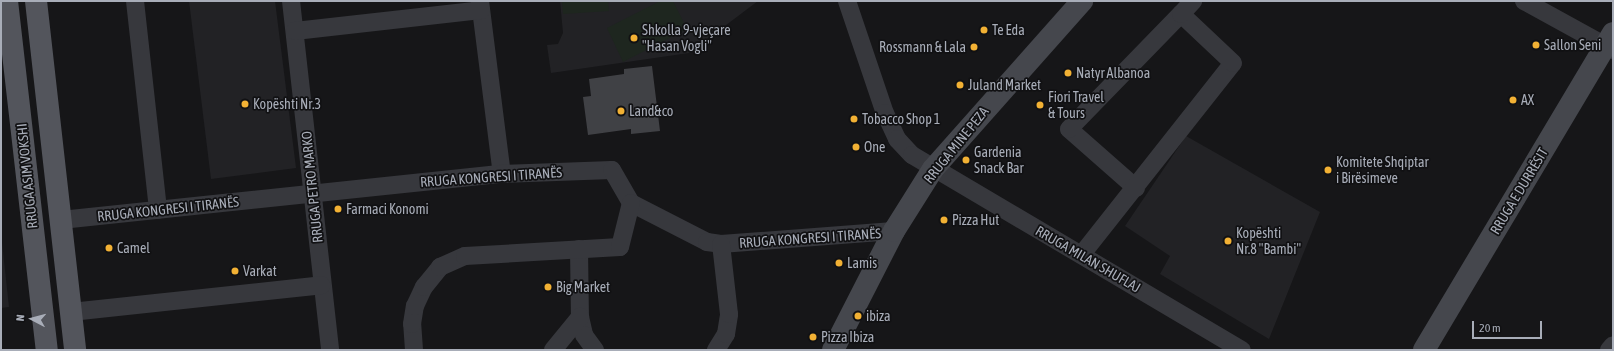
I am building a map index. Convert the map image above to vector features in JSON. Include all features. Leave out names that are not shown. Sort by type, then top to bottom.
[{"type":"main road","name":"RRUGA ASIM VOKSHI","points":[[8,1],[47,350]]},
{"type":"main road","name":"RRUGA ASIM VOKSHI","points":[[36,1],[75,350]]},
{"type":"main road","name":"RRUGA MINE PEZA","points":[[833,350],[894,231],[933,169],[1082,1]]},
{"type":"main road","name":"RRUGA E DURRËSIT","points":[[1424,350],[1610,43]]},
{"type":"street","points":[[135,1],[158,210]]},
{"type":"street","name":"RRUGA PETRO MARKO","points":[[291,1],[330,350]]},
{"type":"street","name":"RRUGA MILAN SHUFLAJ","points":[[847,1],[897,139],[912,155],[933,169],[1082,254],[1241,350]]},
{"type":"street","points":[[1136,188],[1069,129],[1193,1]]},
{"type":"street","points":[[1534,4],[1610,43]]},
{"type":"street","points":[[295,31],[481,6],[502,174]]},
{"type":"street","points":[[1082,254],[1136,188],[1233,63],[1181,14]]},
{"type":"street","name":"RRUGA KONGRESI I TIRANËS","points":[[61,220],[502,174],[612,170],[631,203],[707,242],[721,244],[894,231]]},
{"type":"street","points":[[412,350],[412,324],[415,306],[424,287],[440,267],[465,256],[620,247],[631,203]]},
{"type":"street","points":[[716,350],[726,334],[729,314],[721,244]]},
{"type":"street","points":[[579,249],[580,317],[584,335],[595,350]]},
{"type":"street","points":[[71,312],[322,285]]},
{"type":"street","points":[[553,350],[580,317]]},
{"type":"street","points":[[1609,350],[1613,344]]},
{"type":"shaded area","name":"Kopështi Nr.3","points":[[189,1],[275,1],[296,168],[211,179]]},
{"type":"shaded area","name":"Shkolla 9-vjeçare \"Hasan Vogli\"","points":[[560,1],[758,1],[689,53],[551,73],[547,45],[558,44],[563,33]]},
{"type":"shaded area","points":[[562,1],[608,1],[609,11],[563,14]]},
{"type":"shaded area","points":[[660,1],[673,1],[687,29],[623,62],[607,28]]},
{"type":"shaded area","name":"Kopështi Nr.8 \"Bambi\"","points":[[1186,136],[1320,212],[1269,339],[1160,274],[1170,256],[1125,226]]},
{"type":"shaded area","points":[[1,233],[9,307],[1,308]]},
{"type":"building","name":"Land&co","points":[[652,66],[660,131],[631,134],[631,129],[588,135],[583,97],[591,96],[589,79],[624,74],[624,69]]},
{"type":"place","name":"Te Eda","points":[[984,30]]},
{"type":"place","name":"Shkolla 9-vjeçare \"Hasan Vogli\"","points":[[634,38]]},
{"type":"place","name":"Sallon Seni","points":[[1536,45]]},
{"type":"place","name":"Rossmann & Lala","points":[[974,47]]},
{"type":"place","name":"Natyr Albanoa","points":[[1068,73]]},
{"type":"place","name":"Juland Market","points":[[960,85]]},
{"type":"place","name":"AX","points":[[1513,100]]},
{"type":"place","name":"Kopështi Nr.3","points":[[245,104]]},
{"type":"place","name":"Fiori Travel & Tours","points":[[1040,105]]},
{"type":"place","name":"Land&co","points":[[621,111]]},
{"type":"place","name":"Tobacco Shop 1","points":[[854,119]]},
{"type":"place","name":"One","points":[[856,147]]},
{"type":"place","name":"Gardenia Snack Bar","points":[[966,160]]},
{"type":"place","name":"Komitete Shqiptar i Birësimeve","points":[[1328,170]]},
{"type":"place","name":"Farmaci Konomi","points":[[338,209]]},
{"type":"place","name":"Pizza Hut","points":[[944,220]]},
{"type":"place","name":"Kopështi Nr.8 \"Bambi\"","points":[[1228,241]]},
{"type":"place","name":"Camel","points":[[109,248]]},
{"type":"place","name":"Lamis","points":[[839,263]]},
{"type":"place","name":"Varkat","points":[[235,271]]},
{"type":"place","name":"Big Market","points":[[548,287]]},
{"type":"place","name":"ibiza","points":[[858,316]]},
{"type":"place","name":"Pizza Ibiza","points":[[813,337]]}]
